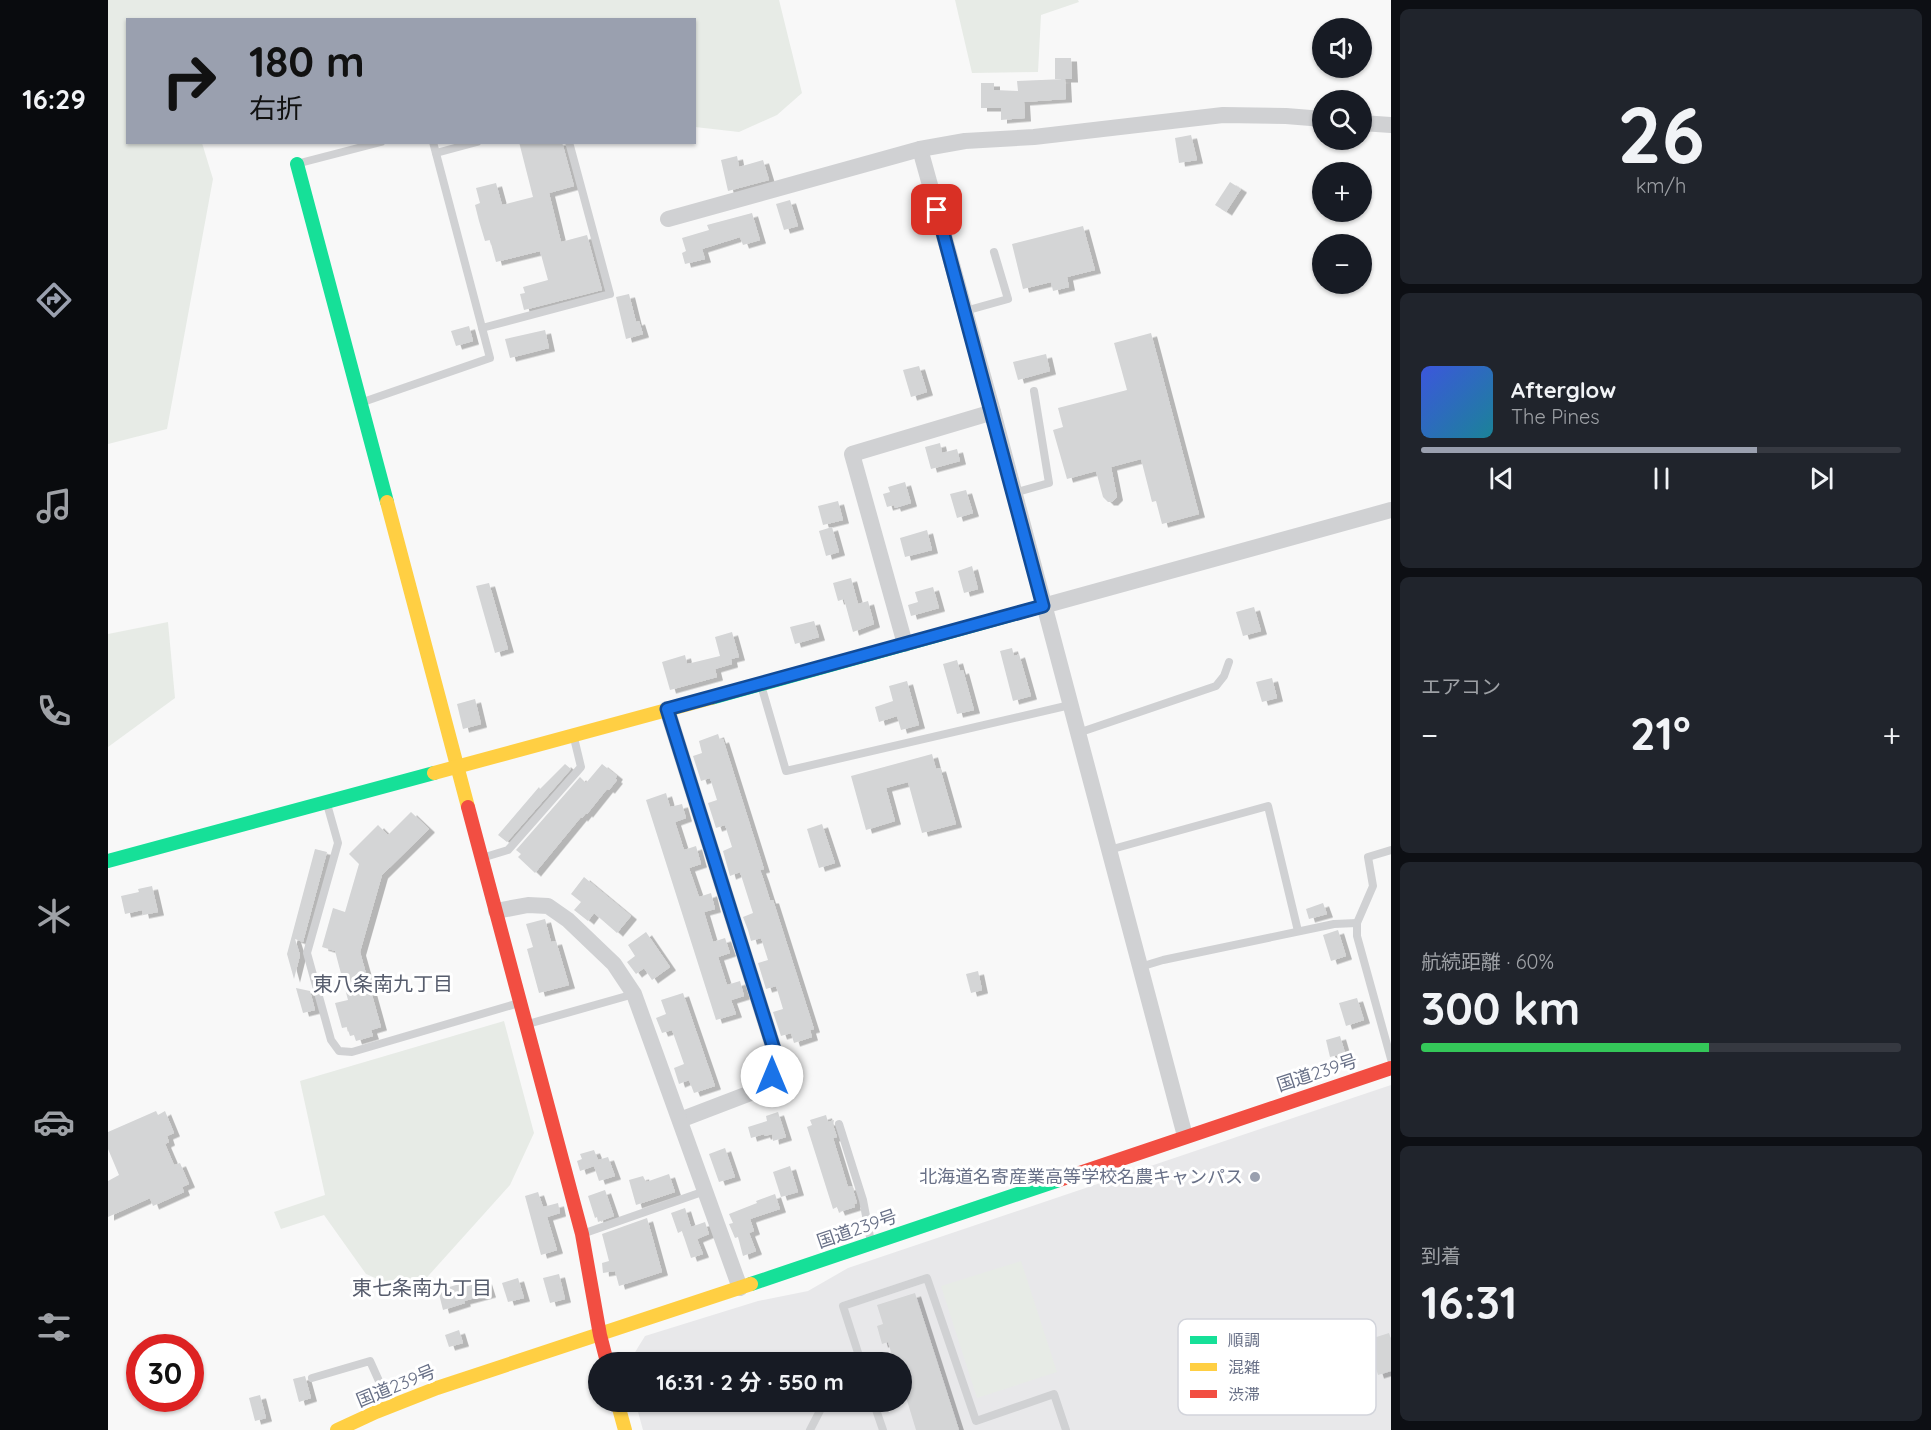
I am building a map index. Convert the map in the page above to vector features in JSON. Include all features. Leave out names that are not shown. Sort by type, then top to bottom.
[{"type":"main road","points":[[297,164],[524,1024],[582,1234],[604,1352]]},
{"type":"main road","points":[[108,861],[458,768],[1043,606]]},
{"type":"main road","name":"国道239号","points":[[337,1430],[437,1388],[1391,1068]]},
{"type":"main road","points":[[620,1412],[625,1430]]},
{"type":"street","points":[[669,219],[920,148],[965,141],[1034,137],[1223,115],[1312,118]]},
{"type":"street","points":[[1372,124],[1391,125]]},
{"type":"street","points":[[920,148],[993,412],[1185,1136]]},
{"type":"street","points":[[905,644],[852,454],[993,412]]},
{"type":"street","points":[[1043,606],[1391,510]]},
{"type":"street","points":[[667,709],[777,1059],[772,1076],[760,1089],[680,1120]]},
{"type":"street","points":[[496,912],[528,905],[548,906],[568,920],[614,964],[634,994],[740,1288]]},
{"type":"lane","points":[[297,164],[373,144]]},
{"type":"lane","points":[[360,403],[490,358],[434,144]]},
{"type":"lane","points":[[436,153],[470,144]]},
{"type":"lane","points":[[482,328],[610,294],[571,144]]},
{"type":"lane","points":[[965,311],[1008,299],[994,252]]},
{"type":"lane","points":[[1014,493],[1049,483],[1034,391]]},
{"type":"lane","points":[[1077,733],[1216,686],[1224,676],[1230,662]]},
{"type":"lane","points":[[761,684],[786,771],[1070,705]]},
{"type":"lane","points":[[481,857],[508,850],[581,767],[573,736]]},
{"type":"lane","points":[[327,803],[338,843],[308,953],[331,1040],[339,1051],[352,1052],[519,1003]]},
{"type":"lane","points":[[1108,850],[1268,806],[1298,931]]},
{"type":"lane","points":[[1391,850],[1368,857],[1373,886],[1357,923],[1357,936],[1391,1059]]},
{"type":"lane","points":[[1140,967],[1298,931],[1334,924],[1357,923]]},
{"type":"lane","points":[[524,1024],[634,994]]},
{"type":"lane","points":[[839,1124],[863,1200],[871,1243]]},
{"type":"lane","points":[[582,1234],[705,1191]]},
{"type":"lane","points":[[858,1352],[843,1306],[927,1278],[976,1421],[1054,1394],[1066,1430]]},
{"type":"lane","points":[[312,1378],[370,1361],[390,1406]]},
{"type":"lane","points":[[810,1430],[819,1412]]},
{"type":"lane","points":[[876,1412],[882,1430]]},
{"type":"shaded area","points":[[108,0],[779,0],[802,93],[777,115],[739,132],[696,127],[696,18],[126,18],[126,144],[202,144],[213,179],[167,429],[108,444]]},
{"type":"shaded area","points":[[955,0],[1078,0],[1079,2],[1041,15],[1038,72],[972,73]]},
{"type":"shaded area","points":[[168,622],[175,698],[108,747],[108,634]]},
{"type":"shaded area","points":[[504,1021],[534,1133],[510,1185],[412,1294],[366,1274],[324,1215],[281,1229],[274,1212],[325,1195],[300,1081]]},
{"type":"shaded area","name":"北海道名寄産業高等学校名農キャンパス","points":[[1391,1085],[1391,1430],[643,1430],[638,1412],[912,1412],[912,1352],[635,1352],[645,1336],[758,1301],[808,1291],[848,1268]]},
{"type":"shaded area","points":[[1021,1261],[1057,1372],[977,1398],[941,1286]]},
{"type":"building","points":[[1055,58],[1071,58],[1072,79],[1055,79]]},
{"type":"building","points":[[1065,79],[1066,99],[1024,102],[1025,118],[1001,120],[1001,108],[981,108],[981,83],[994,83],[994,90],[1018,91],[1017,81]]},
{"type":"building","points":[[1191,135],[1197,160],[1179,163],[1175,138]]},
{"type":"building","points":[[520,144],[563,144],[574,186],[549,193],[561,242],[587,235],[602,290],[524,310],[520,294],[525,293],[523,287],[548,280],[540,251],[496,262],[490,240],[485,241],[479,221],[475,205],[480,203],[476,188],[496,183],[502,205],[533,197]]},
{"type":"building","points":[[737,156],[739,167],[763,160],[769,180],[728,191],[721,160]]},
{"type":"building","points":[[1230,182],[1241,189],[1226,212],[1215,205]]},
{"type":"building","points":[[790,200],[798,226],[784,230],[776,204]]},
{"type":"building","points":[[752,213],[760,240],[743,245],[740,237],[702,249],[705,259],[685,264],[682,253],[686,251],[682,238],[709,230],[707,225]]},
{"type":"building","points":[[1083,226],[1095,270],[1067,277],[1069,287],[1053,291],[1051,282],[1023,289],[1012,244]]},
{"type":"building","points":[[629,294],[636,322],[639,321],[643,334],[626,339],[616,297]]},
{"type":"building","points":[[469,326],[473,341],[456,346],[451,331]]},
{"type":"building","points":[[545,330],[549,348],[510,358],[505,339]]},
{"type":"building","points":[[1151,333],[1199,514],[1162,524],[1156,501],[1152,502],[1141,459],[1111,467],[1117,497],[1112,502],[1108,502],[1103,497],[1096,471],[1067,479],[1053,430],[1063,427],[1058,408],[1127,390],[1114,343]]},
{"type":"building","points":[[1046,354],[1050,371],[1018,380],[1013,362]]},
{"type":"building","points":[[919,366],[927,392],[911,397],[903,370]]},
{"type":"building","points":[[940,443],[942,453],[957,449],[960,461],[931,469],[925,447]]},
{"type":"building","points":[[905,482],[911,503],[895,508],[894,505],[887,507],[883,494],[890,492],[888,487]]},
{"type":"building","points":[[966,490],[973,513],[957,518],[950,494]]},
{"type":"building","points":[[838,501],[843,520],[823,525],[818,506]]},
{"type":"building","points":[[832,527],[839,552],[826,556],[819,531]]},
{"type":"building","points":[[927,530],[932,550],[905,557],[900,538]]},
{"type":"building","points":[[972,566],[978,589],[964,593],[958,571]]},
{"type":"building","points":[[851,578],[858,604],[868,601],[874,624],[853,632],[844,599],[838,601],[833,583]]},
{"type":"building","points":[[489,583],[508,649],[495,653],[476,586]]},
{"type":"building","points":[[933,587],[939,608],[911,616],[908,605],[918,602],[915,592]]},
{"type":"building","points":[[1254,607],[1261,631],[1243,636],[1236,612]]},
{"type":"building","points":[[814,621],[819,637],[795,644],[790,627]]},
{"type":"building","points":[[732,632],[739,657],[731,659],[732,664],[715,669],[717,677],[670,690],[662,662],[685,655],[687,664],[720,656],[715,637]]},
{"type":"building","points":[[1012,648],[1014,656],[1019,654],[1031,696],[1013,701],[1000,651]]},
{"type":"building","points":[[957,660],[960,671],[963,670],[974,710],[957,714],[943,664]]},
{"type":"building","points":[[1272,678],[1277,698],[1262,702],[1256,682]]},
{"type":"building","points":[[907,681],[919,725],[901,730],[897,716],[879,722],[875,707],[893,701],[889,686]]},
{"type":"building","points":[[475,699],[481,724],[463,729],[457,704]]},
{"type":"building","points":[[718,734],[720,740],[723,739],[764,869],[760,870],[770,900],[773,900],[814,1029],[810,1030],[812,1037],[794,1043],[791,1033],[781,1036],[773,1012],[783,1009],[776,986],[766,989],[758,963],[768,960],[761,938],[751,941],[743,917],[753,913],[740,872],[730,876],[723,851],[732,847],[725,825],[716,828],[708,803],[717,800],[710,778],[701,781],[693,756],[702,753],[699,741]]},
{"type":"building","points":[[932,754],[936,769],[940,768],[956,824],[922,833],[908,782],[886,788],[895,821],[866,830],[851,776]]},
{"type":"building","points":[[565,764],[571,769],[507,842],[498,835],[539,787],[540,789]]},
{"type":"building","points":[[602,764],[617,776],[615,779],[617,780],[587,814],[581,817],[535,873],[518,857],[521,854],[516,850],[580,777],[586,783]]},
{"type":"building","points":[[666,793],[670,807],[682,804],[686,818],[675,822],[684,850],[696,846],[701,864],[689,868],[699,897],[711,893],[715,909],[704,912],[713,942],[725,938],[730,953],[718,957],[727,985],[740,981],[744,996],[731,1000],[736,1014],[716,1020],[646,800]]},
{"type":"building","points":[[411,812],[429,829],[382,875],[360,952],[381,1027],[371,1030],[373,1036],[356,1041],[354,1035],[350,1036],[347,1027],[342,1028],[335,1003],[348,1000],[335,951],[322,947],[333,908],[345,912],[359,864],[349,854],[378,825],[388,835]]},
{"type":"building","points":[[822,824],[835,863],[819,868],[807,829]]},
{"type":"building","points":[[315,849],[327,852],[303,942],[295,939],[300,955],[294,979],[287,954]]},
{"type":"building","points":[[584,877],[631,916],[617,933],[594,913],[588,921],[574,910],[581,902],[571,894]]},
{"type":"building","points":[[152,886],[158,912],[143,915],[142,910],[125,914],[121,896]]},
{"type":"building","points":[[1323,903],[1327,914],[1309,919],[1306,909]]},
{"type":"building","points":[[545,919],[551,942],[556,941],[569,985],[539,993],[527,949],[533,947],[526,924]]},
{"type":"building","points":[[1338,930],[1346,956],[1331,961],[1323,935]]},
{"type":"building","points":[[646,932],[670,967],[652,980],[644,968],[636,974],[627,962],[635,956],[628,945]]},
{"type":"building","points":[[978,971],[982,990],[971,993],[966,974]]},
{"type":"building","points":[[296,988],[310,991],[315,1010],[303,1013]]},
{"type":"building","points":[[683,993],[715,1086],[694,1093],[689,1080],[679,1084],[674,1068],[684,1064],[672,1030],[662,1033],[656,1018],[666,1014],[661,1000]]},
{"type":"building","points":[[1357,998],[1364,1020],[1346,1026],[1339,1003]]},
{"type":"building","points":[[1340,1036],[1345,1053],[1330,1057],[1326,1040]]},
{"type":"building","points":[[156,1111],[158,1115],[165,1111],[174,1133],[167,1136],[169,1142],[165,1144],[174,1165],[180,1163],[189,1184],[182,1187],[184,1192],[153,1206],[150,1198],[108,1217],[108,1181],[119,1175],[108,1149],[108,1132]]},
{"type":"building","points":[[778,1112],[786,1137],[773,1141],[772,1134],[765,1136],[764,1134],[751,1138],[748,1127],[767,1121],[766,1116]]},
{"type":"building","points":[[826,1115],[828,1122],[834,1120],[833,1125],[837,1137],[833,1138],[848,1187],[852,1186],[857,1203],[854,1204],[855,1207],[839,1212],[837,1207],[833,1209],[807,1127],[812,1125],[810,1120]]},
{"type":"building","points":[[725,1148],[735,1177],[719,1182],[709,1154]]},
{"type":"building","points":[[594,1150],[598,1160],[608,1157],[615,1176],[599,1181],[594,1166],[580,1171],[577,1161],[582,1159],[580,1154]]},
{"type":"building","points":[[790,1166],[798,1192],[781,1197],[773,1172]]},
{"type":"building","points":[[669,1174],[675,1192],[636,1205],[629,1180],[643,1176],[646,1182]]},
{"type":"building","points":[[605,1190],[614,1216],[598,1222],[588,1196]]},
{"type":"building","points":[[538,1192],[543,1207],[558,1203],[560,1213],[547,1217],[557,1250],[541,1255],[525,1196]]},
{"type":"building","points":[[775,1194],[780,1209],[750,1219],[754,1231],[749,1233],[756,1251],[743,1256],[738,1237],[735,1238],[729,1224],[733,1223],[729,1214]]},
{"type":"building","points":[[685,1208],[691,1227],[705,1222],[709,1234],[697,1239],[703,1254],[691,1258],[682,1231],[678,1233],[671,1213]]},
{"type":"building","points":[[647,1218],[662,1272],[619,1286],[615,1271],[603,1273],[602,1263],[609,1261],[602,1234]]},
{"type":"building","points":[[559,1274],[565,1299],[550,1303],[543,1278]]},
{"type":"building","points":[[518,1278],[524,1298],[508,1302],[502,1283]]},
{"type":"building","points":[[486,1281],[490,1294],[443,1310],[438,1290],[460,1284],[461,1288]]},
{"type":"building","points":[[915,1293],[959,1430],[916,1430],[911,1412],[912,1352],[891,1352],[888,1342],[882,1344],[877,1326],[883,1324],[877,1305]]},
{"type":"building","points":[[459,1330],[463,1343],[449,1347],[445,1335]]},
{"type":"building","points":[[1389,1333],[1391,1339],[1391,1371],[1378,1375],[1376,1369],[1376,1337]]},
{"type":"building","points":[[305,1376],[311,1398],[299,1402],[293,1379]]},
{"type":"building","points":[[260,1395],[266,1418],[255,1421],[249,1398]]},
{"type":"traffic: fast","points":[[297,164],[387,502]]},
{"type":"traffic: fast","points":[[711,698],[1043,606]]},
{"type":"traffic: fast","points":[[108,861],[434,773]]},
{"type":"traffic: fast","points":[[751,1284],[1059,1180]]},
{"type":"traffic: slow","points":[[387,502],[468,807]]},
{"type":"traffic: slow","points":[[434,773],[711,698]]},
{"type":"traffic: slow","points":[[337,1430],[437,1388],[751,1284]]},
{"type":"traffic: slow","points":[[620,1412],[625,1430]]},
{"type":"traffic: jam","points":[[468,807],[582,1234],[604,1352]]},
{"type":"traffic: jam","points":[[1059,1180],[1391,1068]]},
{"type":"place","name":"北海道名寄産業高等学校名農キャンパス","points":[[1255,1177]]},
{"type":"district","name":"東八条南九丁目","points":[[383,984]]},
{"type":"district","name":"東七条南九丁目","points":[[422,1288]]},
{"type":"route","points":[[772,1076],[777,1059],[667,709],[1043,606],[993,412],[937,210]]}]
